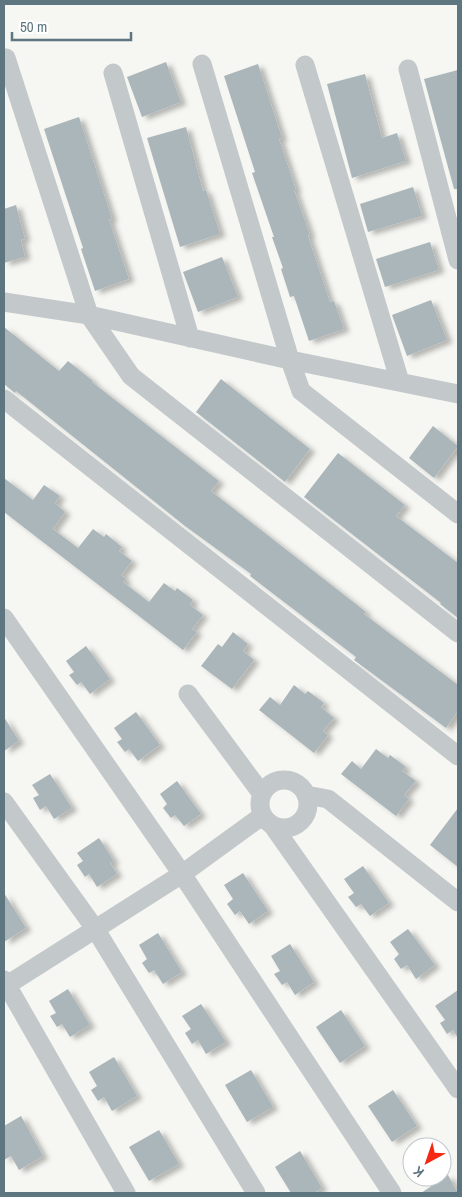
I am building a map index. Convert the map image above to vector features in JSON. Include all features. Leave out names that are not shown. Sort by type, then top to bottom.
[{"type":"street","points":[[6,58],[89,315],[131,376],[458,633]]},
{"type":"street","points":[[202,64],[290,360],[301,391],[458,514]]},
{"type":"street","points":[[305,65],[400,382]]},
{"type":"street","points":[[408,70],[458,260]]},
{"type":"street","points":[[113,73],[190,338]]},
{"type":"street","points":[[4,302],[89,315],[290,360],[458,394]]},
{"type":"street","points":[[4,399],[458,756]]},
{"type":"street","points":[[4,618],[182,874],[392,1193]]},
{"type":"street","points":[[188,694],[262,794]]},
{"type":"street","points":[[268,821],[287,828],[301,822],[308,809],[308,802],[302,788],[288,780],[273,783],[262,794],[260,801],[268,821],[458,1089]]},
{"type":"street","points":[[306,795],[328,800],[458,902]]},
{"type":"street","points":[[4,802],[96,930],[256,1193]]},
{"type":"street","points":[[126,1193],[5,984],[96,930],[268,821]]},
{"type":"building","points":[[166,62],[181,102],[142,117],[127,77]]},
{"type":"building","points":[[258,64],[282,138],[279,139],[310,235],[308,236],[330,302],[334,301],[344,329],[309,341],[294,296],[290,297],[281,269],[283,268],[272,237],[274,237],[252,173],[255,172],[224,76]]},
{"type":"building","points":[[458,70],[458,189],[454,189],[424,79]]},
{"type":"building","points":[[365,74],[382,138],[397,133],[406,161],[352,178],[327,84]]},
{"type":"building","points":[[79,117],[112,219],[109,220],[129,279],[95,291],[44,129]]},
{"type":"building","points":[[186,127],[203,191],[206,190],[220,234],[180,247],[147,138]]},
{"type":"building","points":[[413,187],[422,216],[368,232],[360,204]]},
{"type":"building","points":[[16,205],[25,239],[21,240],[25,257],[4,263],[4,209]]},
{"type":"building","points":[[430,242],[439,270],[385,287],[376,259]]},
{"type":"building","points":[[222,257],[238,297],[198,312],[183,272]]},
{"type":"building","points":[[431,300],[447,340],[407,356],[392,315]]},
{"type":"building","points":[[4,327],[59,371],[68,361],[92,382],[219,481],[211,491],[366,612],[364,614],[458,685],[458,711],[446,728],[354,660],[356,657],[250,576],[251,574],[185,526],[16,391],[15,393],[4,384]]},
{"type":"building","points":[[221,379],[310,449],[285,482],[196,412]]},
{"type":"building","points":[[433,426],[458,446],[434,478],[409,458]]},
{"type":"building","points":[[338,453],[405,505],[396,516],[458,563],[458,618],[304,497]]},
{"type":"building","points":[[4,478],[33,500],[44,485],[60,496],[55,503],[65,512],[53,529],[78,548],[93,529],[104,537],[106,534],[122,547],[119,551],[132,561],[121,575],[126,579],[123,582],[149,602],[164,583],[175,591],[177,588],[193,600],[190,605],[203,615],[192,629],[197,632],[183,650],[4,512]]},
{"type":"building","points":[[233,632],[248,644],[243,651],[254,660],[232,689],[201,666],[218,644],[222,647]]},
{"type":"building","points":[[86,646],[110,679],[90,694],[81,682],[77,685],[69,675],[74,672],[66,661]]},
{"type":"building","points":[[294,685],[305,694],[308,691],[324,703],[321,707],[334,718],[323,731],[328,735],[314,753],[259,710],[270,697],[280,705]]},
{"type":"building","points":[[136,712],[160,745],[138,761],[129,749],[125,752],[117,742],[122,739],[114,728]]},
{"type":"building","points":[[4,717],[19,741],[4,751]]},
{"type":"building","points":[[376,749],[388,758],[390,755],[406,767],[402,771],[416,781],[404,795],[409,799],[396,816],[341,774],[352,761],[361,769]]},
{"type":"building","points":[[50,774],[72,808],[54,819],[46,806],[40,810],[33,798],[39,795],[32,785]]},
{"type":"building","points":[[177,781],[201,814],[184,826],[175,815],[171,818],[163,808],[167,804],[160,794]]},
{"type":"building","points":[[458,808],[458,867],[430,845]]},
{"type":"building","points":[[99,838],[114,861],[110,863],[117,874],[97,887],[89,874],[85,877],[77,865],[83,861],[77,853]]},
{"type":"building","points":[[363,866],[389,903],[370,916],[361,904],[356,907],[348,897],[354,893],[344,879]]},
{"type":"building","points":[[243,873],[268,911],[249,924],[240,911],[235,915],[227,904],[233,899],[224,885]]},
{"type":"building","points":[[4,893],[26,928],[4,942]]},
{"type":"building","points":[[408,929],[435,965],[416,979],[407,965],[401,969],[394,959],[399,954],[390,942]]},
{"type":"building","points":[[158,933],[182,972],[163,984],[154,970],[149,973],[142,963],[147,959],[139,945]]},
{"type":"building","points":[[290,944],[314,982],[295,995],[287,982],[282,985],[274,974],[280,971],[271,956]]},
{"type":"building","points":[[68,989],[90,1025],[70,1037],[62,1024],[57,1027],[50,1016],[56,1013],[49,1001]]},
{"type":"building","points":[[458,990],[458,1038],[453,1030],[447,1034],[440,1023],[445,1020],[435,1006]]},
{"type":"building","points":[[201,1004],[226,1042],[206,1054],[198,1040],[192,1044],[185,1033],[191,1029],[182,1016]]},
{"type":"building","points":[[341,1010],[365,1046],[340,1063],[316,1027]]},
{"type":"building","points":[[114,1057],[137,1096],[112,1111],[104,1097],[98,1101],[91,1090],[97,1086],[89,1072]]},
{"type":"building","points":[[251,1070],[273,1107],[247,1122],[225,1085]]},
{"type":"building","points":[[393,1090],[417,1126],[392,1142],[368,1106]]},
{"type":"building","points":[[21,1116],[43,1156],[19,1170],[11,1156],[4,1160],[4,1126]]},
{"type":"building","points":[[159,1130],[179,1164],[149,1181],[129,1147]]},
{"type":"building","points":[[300,1151],[322,1188],[314,1193],[291,1193],[275,1167]]},
{"type":"building","points":[[452,1182],[458,1193],[421,1193],[430,1187],[452,1187]]}]
